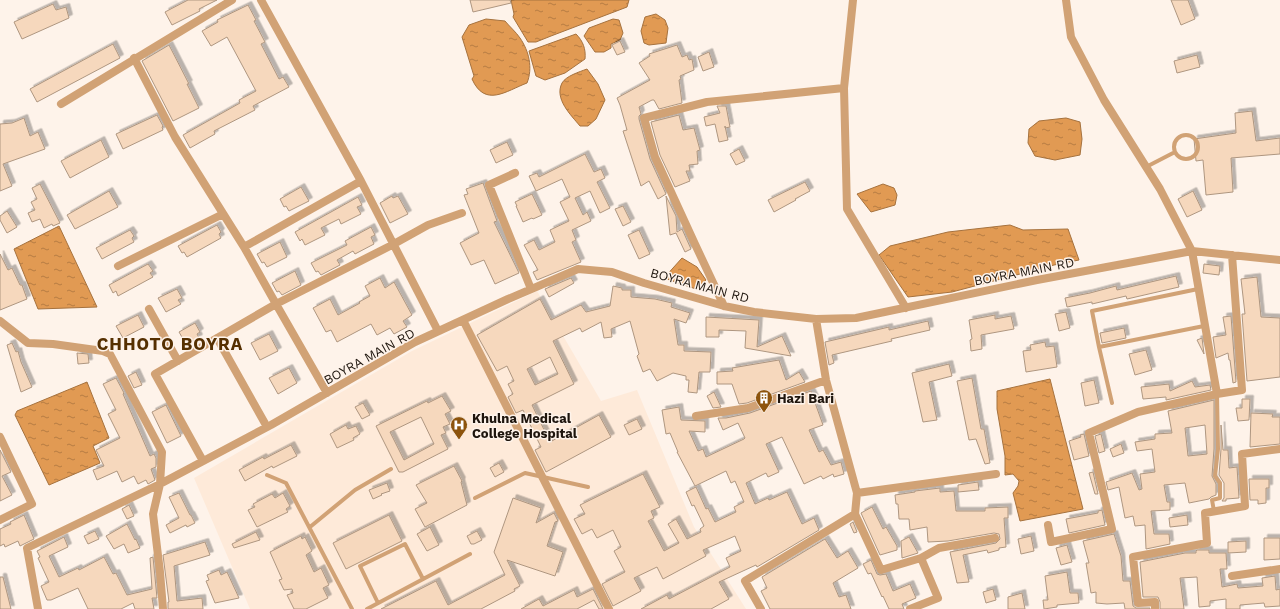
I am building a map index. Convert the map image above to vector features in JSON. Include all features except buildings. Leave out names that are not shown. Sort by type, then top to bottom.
[{"type":"street","points":[[61,104],[134,58],[232,0]]},
{"type":"street","points":[[261,0],[361,181],[392,245],[438,331]]},
{"type":"street","points":[[853,0],[844,88],[847,209],[906,308]]},
{"type":"street","points":[[1066,0],[1071,37],[1104,100],[1160,189],[1192,251],[1217,394]]},
{"type":"street","points":[[134,58],[175,137],[244,246],[327,393]]},
{"type":"street","points":[[724,306],[656,157],[644,118],[707,102],[844,88]]},
{"type":"street","points":[[515,173],[489,185],[531,289]]},
{"type":"street","points":[[244,246],[361,181]]},
{"type":"street","points":[[202,461],[155,374],[276,304],[428,225],[462,212]]},
{"type":"street","points":[[118,266],[223,214]]},
{"type":"street","name":"BOYRA MAIN RD","points":[[38,609],[27,548],[160,484],[267,427],[415,342],[578,269],[612,272],[644,283],[724,306],[754,312],[816,319],[856,318],[1037,280],[1192,251],[1280,260]]},
{"type":"street","points":[[1048,525],[1051,542],[1112,529],[1089,433],[1138,412],[1217,394],[1242,390],[1232,255]]},
{"type":"street","points":[[149,309],[178,360]]},
{"type":"street","points":[[816,319],[826,380],[857,493],[855,514],[881,570],[920,558],[939,548],[995,538]]},
{"type":"street","points":[[463,320],[609,609]]},
{"type":"street","points":[[1,323],[28,343],[53,344],[103,350],[110,354],[162,452],[160,484],[153,514],[163,609]]},
{"type":"street","points":[[217,338],[267,427]]},
{"type":"street","points":[[696,416],[748,408],[826,380]]},
{"type":"street","points":[[0,438],[32,504],[0,520]]},
{"type":"street","points":[[1155,609],[1155,602],[1138,603],[1133,557],[1207,543],[1205,513],[1245,506],[1242,454],[1280,449]]},
{"type":"street","points":[[857,493],[996,474]]},
{"type":"street","points":[[761,609],[745,581],[855,514]]},
{"type":"street","points":[[910,609],[938,598],[920,558]]},
{"type":"street","points":[[1232,576],[1280,570]]},
{"type":"lane","points":[[1186,134],[1197,140],[1199,148],[1198,152],[1193,158],[1185,159],[1177,156],[1175,152],[1174,144],[1178,137],[1186,134]]},
{"type":"lane","points":[[1146,167],[1175,152]]},
{"type":"lane","points":[[1112,403],[1092,311],[1198,289]]},
{"type":"lane","points":[[1099,346],[1204,326]]},
{"type":"lane","points":[[1214,511],[1212,500],[1220,498],[1220,483],[1215,476],[1218,449],[1217,394]]},
{"type":"lane","points":[[310,527],[354,490],[391,469]]},
{"type":"lane","points":[[475,498],[525,473],[588,487]]},
{"type":"lane","points":[[267,475],[286,483],[352,609]]},
{"type":"lane","points":[[378,603],[360,566],[405,544],[423,579]]},
{"type":"lane","points":[[367,609],[470,554]]},
{"type":"shaded area","name":"Khulna Medical College Hospital","points":[[537,291],[601,401],[637,390],[694,527],[746,609],[250,609],[194,478],[412,351]]},
{"type":"water","points":[[511,0],[629,0],[627,7],[536,42],[528,42],[513,17],[514,14]]},
{"type":"water","points":[[656,14],[665,20],[668,28],[666,43],[649,45],[644,43],[641,31],[645,17]]},
{"type":"water","points":[[486,19],[505,21],[517,34],[526,48],[530,66],[527,83],[496,95],[483,93],[477,88],[472,79],[474,76],[462,37],[469,25]]},
{"type":"water","points":[[613,19],[619,20],[623,33],[620,40],[611,44],[611,48],[604,52],[595,52],[584,36],[589,28]]},
{"type":"water","points":[[576,34],[584,45],[585,59],[565,73],[545,80],[536,76],[529,51]]},
{"type":"water","points":[[587,69],[598,84],[605,100],[596,119],[588,126],[580,126],[568,112],[562,101],[560,89],[566,78]]},
{"type":"water","points":[[1066,118],[1080,122],[1082,139],[1080,155],[1055,160],[1035,156],[1028,143],[1029,129],[1039,121]]},
{"type":"water","points":[[883,184],[894,188],[897,195],[895,205],[871,212],[857,194]]},
{"type":"water","points":[[1010,225],[1023,230],[1068,229],[1079,260],[1054,265],[952,292],[908,297],[879,255],[890,246],[948,232]]},
{"type":"water","points":[[59,226],[97,307],[38,309],[14,249]]},
{"type":"water","points":[[682,258],[697,267],[706,280],[696,289],[664,278]]},
{"type":"water","points":[[1050,379],[1083,509],[1020,521],[1013,493],[1018,486],[1019,481],[1013,474],[1005,475],[1005,456],[997,409],[997,391]]},
{"type":"water","points":[[87,382],[109,438],[93,446],[100,463],[49,485],[15,415],[17,411]]},
{"type":"place","name":"Hazi Bari","points":[[764,413]]},
{"type":"place","name":"Khulna Medical College Hospital","points":[[459,440]]},
{"type":"district","name":"CHHOTO BOYRA","points":[[170,344]]}]
